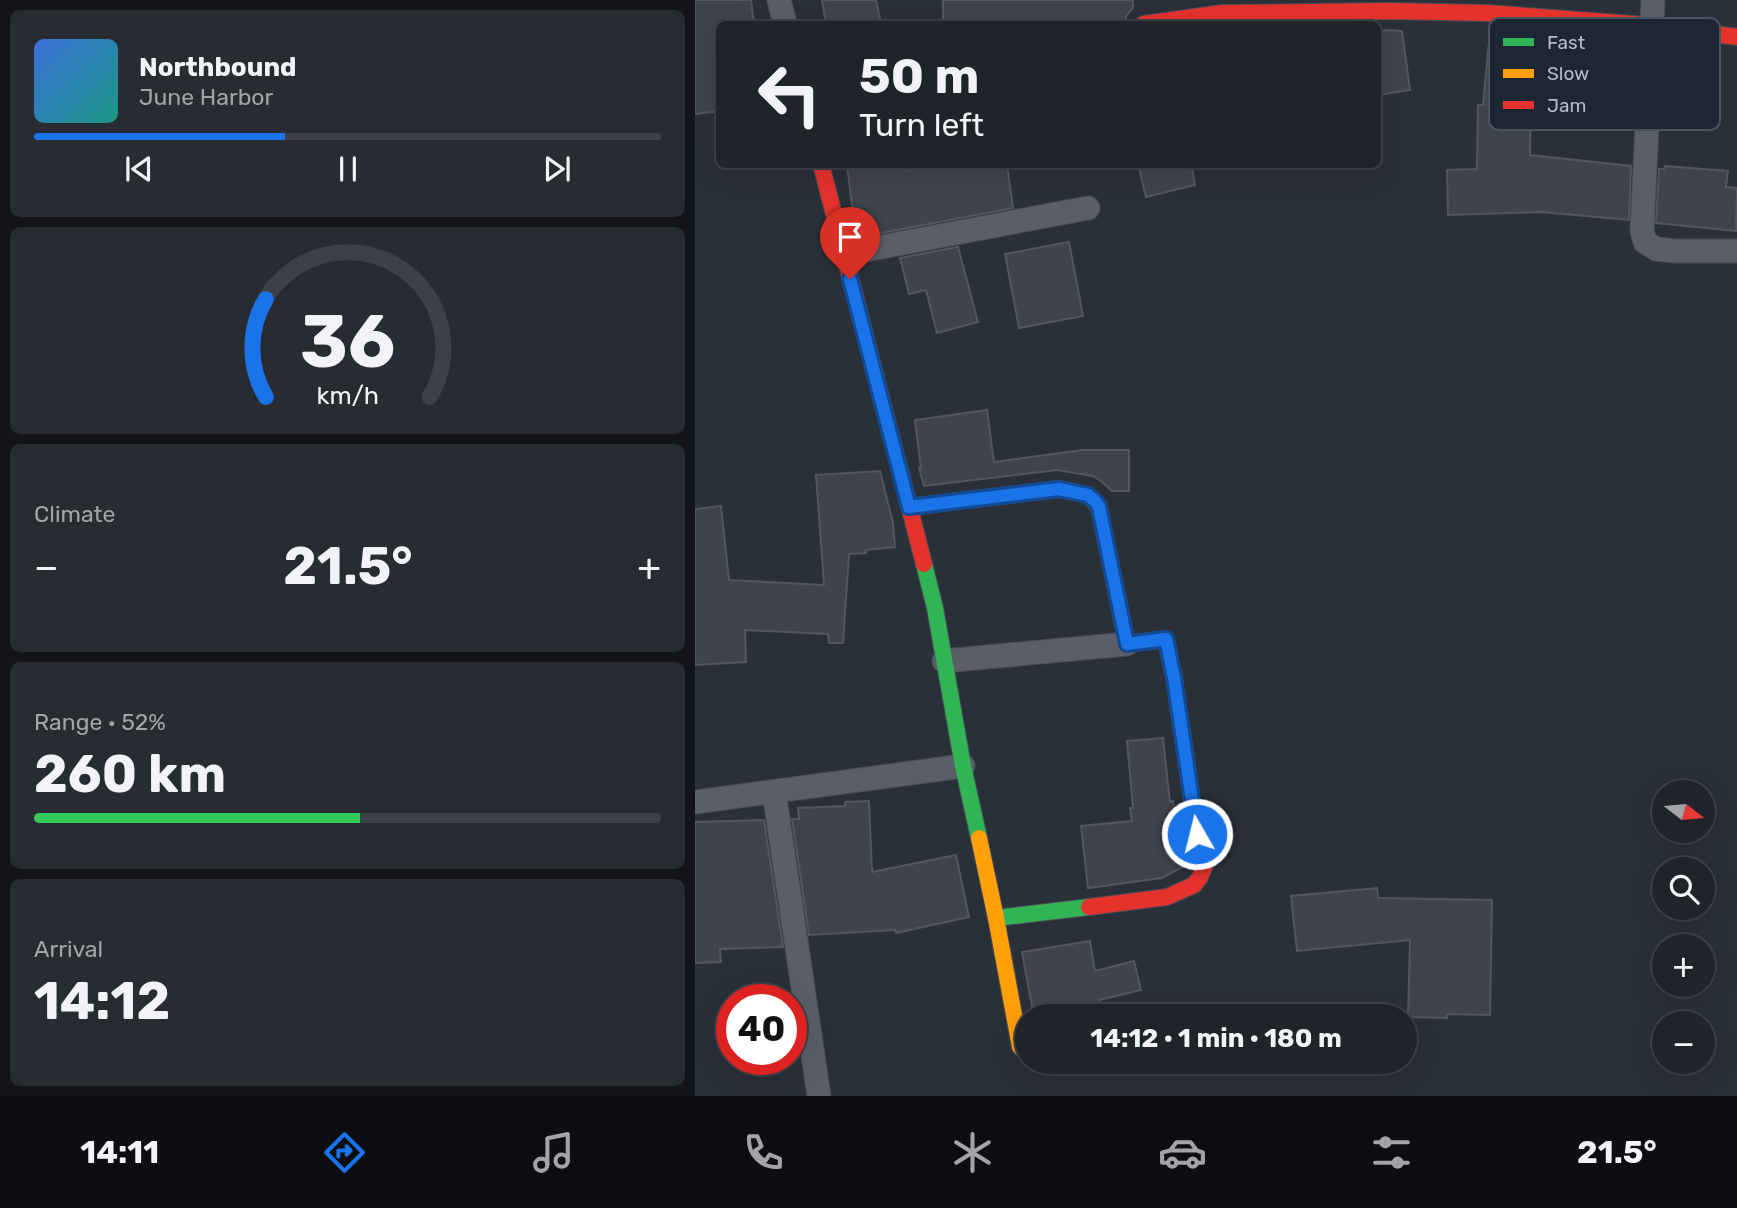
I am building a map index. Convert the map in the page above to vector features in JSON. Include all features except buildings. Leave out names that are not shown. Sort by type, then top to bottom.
[{"type":"street","points":[[778,0],[784,21]]},
{"type":"street","points":[[1652,18],[1653,0]]},
{"type":"street","points":[[1165,21],[1222,13],[1389,6],[1547,18]]},
{"type":"street","points":[[1647,130],[1642,231],[1645,242],[1656,248],[1675,251],[1737,251]]},
{"type":"street","points":[[822,168],[935,608],[963,766],[1015,1020]]},
{"type":"street","points":[[844,254],[1088,208]]},
{"type":"street","points":[[909,507],[1059,489],[1092,498],[1099,507],[1127,644]]},
{"type":"street","points":[[944,661],[1166,639],[1174,678],[1197,834],[1205,865],[1200,877],[1194,885],[1167,897],[996,918]]},
{"type":"street","points":[[695,803],[963,766]]},
{"type":"street","points":[[774,792],[819,1096]]},
{"type":"traffic: fast","points":[[909,507],[1059,489],[1088,495],[1099,507],[1127,644],[1135,643]]},
{"type":"traffic: fast","points":[[924,564],[935,608],[963,766],[979,838]]},
{"type":"traffic: fast","points":[[996,918],[1089,907]]},
{"type":"traffic: slow","points":[[979,838],[1015,1020]]},
{"type":"traffic: jam","points":[[1165,21],[1222,13],[1389,11],[1488,13],[1554,18]]},
{"type":"traffic: jam","points":[[1720,35],[1738,37]]},
{"type":"traffic: jam","points":[[822,168],[924,564]]},
{"type":"traffic: jam","points":[[1089,907],[1167,897],[1194,885],[1205,865],[1197,834],[1166,639],[1135,643]]},
{"type":"route","points":[[850,279],[909,507],[1059,489],[1088,495],[1096,502],[1127,644],[1166,639],[1197,834]]}]
